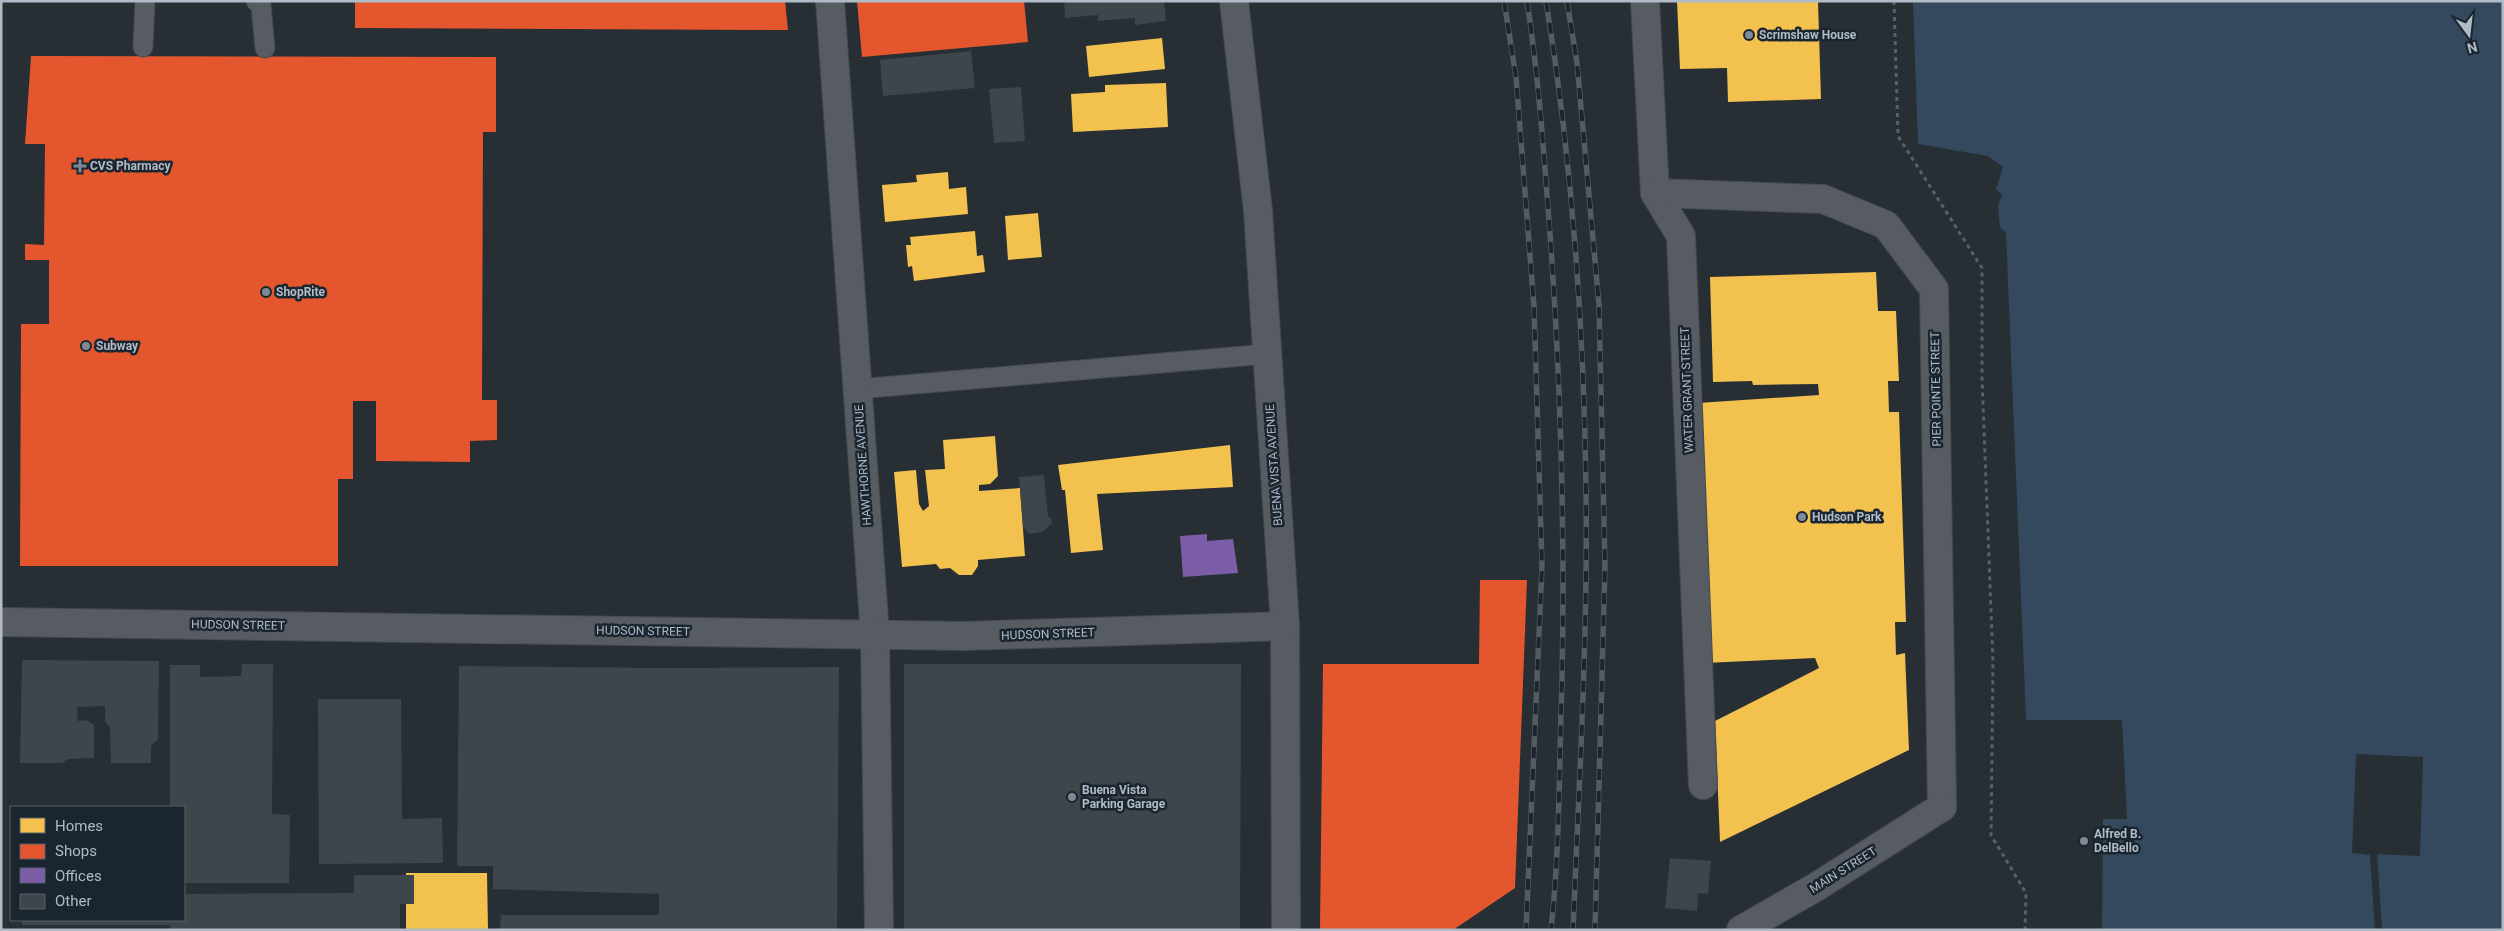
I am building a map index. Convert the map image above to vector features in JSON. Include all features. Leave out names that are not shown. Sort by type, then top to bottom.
[{"type":"street","name":"HAWTHORNE AVENUE","points":[[830,1],[875,635],[879,930]]},
{"type":"street","name":"BUENA VISTA AVENUE","points":[[1234,1],[1258,211],[1285,626],[1286,930]]},
{"type":"street","name":"WATER GRANT STREET","points":[[1645,1],[1655,193],[1681,236],[1703,785]]},
{"type":"street","name":"PIER POINTE STREET","points":[[1655,193],[1823,198],[1886,225],[1934,289],[1942,806]]},
{"type":"street","name":"HUDSON STREET","points":[[1,622],[964,636],[1285,626]]},
{"type":"street","name":"MAIN STREET","points":[[1741,930],[1816,888],[1942,806]]},
{"type":"lane","points":[[143,47],[145,1]]},
{"type":"lane","points":[[256,1],[261,5],[264,48]]},
{"type":"lane","points":[[858,390],[1267,354]]},
{"type":"path","points":[[1894,1],[1898,136],[1982,268],[1982,377],[1993,662],[1991,835],[2026,893],[2025,930]]},
{"type":"water","points":[[1913,1],[2503,1],[2503,930],[2102,930],[2103,819],[2127,819],[2122,720],[2026,720],[2006,233],[2000,227],[1998,206],[2002,195],[1996,189],[2003,167],[1988,156],[1918,144]]},
{"type":"pier","points":[[2356,754],[2423,757],[2420,856],[2377,854],[2382,930],[2375,930],[2370,855],[2352,853]]},
{"type":"building: Homes","name":"Scrimshaw House","points":[[1677,1],[1818,1],[1821,99],[1728,102],[1727,68],[1680,69]]},
{"type":"building: Homes","points":[[1162,38],[1165,69],[1089,77],[1086,46]]},
{"type":"building: Homes","points":[[1166,83],[1168,127],[1073,132],[1071,94],[1105,92],[1105,85]]},
{"type":"building: Homes","points":[[948,172],[949,189],[966,187],[968,214],[885,222],[882,185],[917,182],[916,175]]},
{"type":"building: Homes","points":[[1038,213],[1042,257],[1008,260],[1005,216]]},
{"type":"building: Homes","points":[[975,231],[977,256],[983,255],[985,272],[914,281],[912,266],[908,267],[906,245],[911,245],[910,237]]},
{"type":"building: Homes","name":"Hudson Park","points":[[1876,272],[1878,311],[1896,311],[1899,381],[1888,381],[1889,412],[1899,412],[1906,622],[1895,622],[1896,655],[1905,653],[1909,750],[1720,842],[1715,721],[1819,668],[1815,658],[1705,663],[1698,403],[1819,395],[1818,384],[1753,385],[1752,381],[1713,382],[1710,277]]},
{"type":"building: Homes","points":[[995,436],[998,476],[990,484],[979,485],[979,491],[1020,488],[1025,556],[978,560],[978,566],[972,575],[959,575],[950,568],[940,569],[936,564],[902,567],[894,472],[916,470],[919,504],[923,511],[929,506],[925,470],[945,469],[943,440]]},
{"type":"building: Homes","points":[[1230,445],[1233,487],[1097,494],[1103,550],[1071,553],[1065,490],[1062,490],[1058,465]]},
{"type":"building: Homes","points":[[406,873],[487,873],[488,930],[406,930]]},
{"type":"building: Shops","points":[[355,1],[785,1],[788,30],[355,28]]},
{"type":"building: Shops","points":[[857,1],[1024,1],[1028,42],[862,57]]},
{"type":"building: Shops","name":"ShopRite","points":[[31,56],[496,57],[496,132],[483,132],[482,400],[497,400],[497,440],[470,441],[470,462],[376,461],[376,401],[353,401],[353,479],[338,479],[338,566],[20,566],[21,324],[49,324],[49,260],[25,260],[25,244],[44,245],[45,144],[25,144]]},
{"type":"building: Shops","points":[[1480,580],[1527,580],[1515,888],[1453,930],[1320,930],[1323,664],[1479,664]]},
{"type":"building: Offices","points":[[1207,534],[1207,541],[1233,539],[1238,573],[1183,577],[1180,536]]},
{"type":"building: Other","points":[[1064,1],[1164,1],[1166,21],[1135,25],[1135,18],[1098,21],[1098,15],[1065,18]]},
{"type":"building: Other","points":[[971,51],[975,88],[883,96],[880,60]]},
{"type":"building: Other","points":[[1021,87],[1025,141],[994,143],[989,89]]},
{"type":"building: Other","points":[[1044,475],[1048,517],[1051,517],[1052,523],[1042,532],[1029,534],[1023,527],[1019,477]]},
{"type":"building: Other","points":[[22,660],[159,661],[158,739],[151,746],[151,763],[111,763],[110,727],[105,722],[105,706],[77,707],[78,721],[86,720],[94,725],[94,758],[68,759],[62,763],[20,763]]},
{"type":"building: Other","points":[[242,664],[273,664],[272,814],[290,815],[289,883],[185,883],[185,806],[170,806],[170,665],[200,665],[200,677],[241,676]]},
{"type":"building: Other","name":"Buena Vista Parking Garage","points":[[904,664],[1241,664],[1240,930],[904,930]]},
{"type":"building: Other","points":[[459,666],[839,667],[837,930],[500,930],[501,915],[659,915],[659,894],[493,889],[493,866],[457,866]]},
{"type":"building: Other","points":[[318,699],[401,699],[402,819],[442,818],[443,863],[319,864]]},
{"type":"building: Other","points":[[1670,858],[1711,861],[1708,894],[1698,893],[1697,911],[1665,908]]},
{"type":"building: Other","points":[[354,875],[414,875],[414,904],[400,904],[400,930],[170,930],[170,925],[22,925],[22,921],[185,921],[185,894],[354,893]]},
{"type":"railway","points":[[1504,1],[1516,77],[1534,307],[1542,566],[1526,930]]},
{"type":"railway","points":[[1527,1],[1538,88],[1550,234],[1561,458],[1562,682],[1558,837],[1551,930]]},
{"type":"railway","points":[[1546,1],[1570,184],[1583,368],[1585,429],[1586,600],[1573,930]]},
{"type":"railway","points":[[1567,1],[1577,63],[1599,305],[1605,566],[1595,930]]},
{"type":"place","name":"Scrimshaw House","points":[[1749,35]]},
{"type":"place","name":"CVS Pharmacy","points":[[80,166]]},
{"type":"place","name":"ShopRite","points":[[266,292]]},
{"type":"place","name":"Subway","points":[[86,346]]},
{"type":"place","name":"Hudson Park","points":[[1802,517]]},
{"type":"place","name":"Buena Vista Parking Garage","points":[[1072,797]]},
{"type":"place","name":"Alfred B. DelBello","points":[[2084,841]]}]
